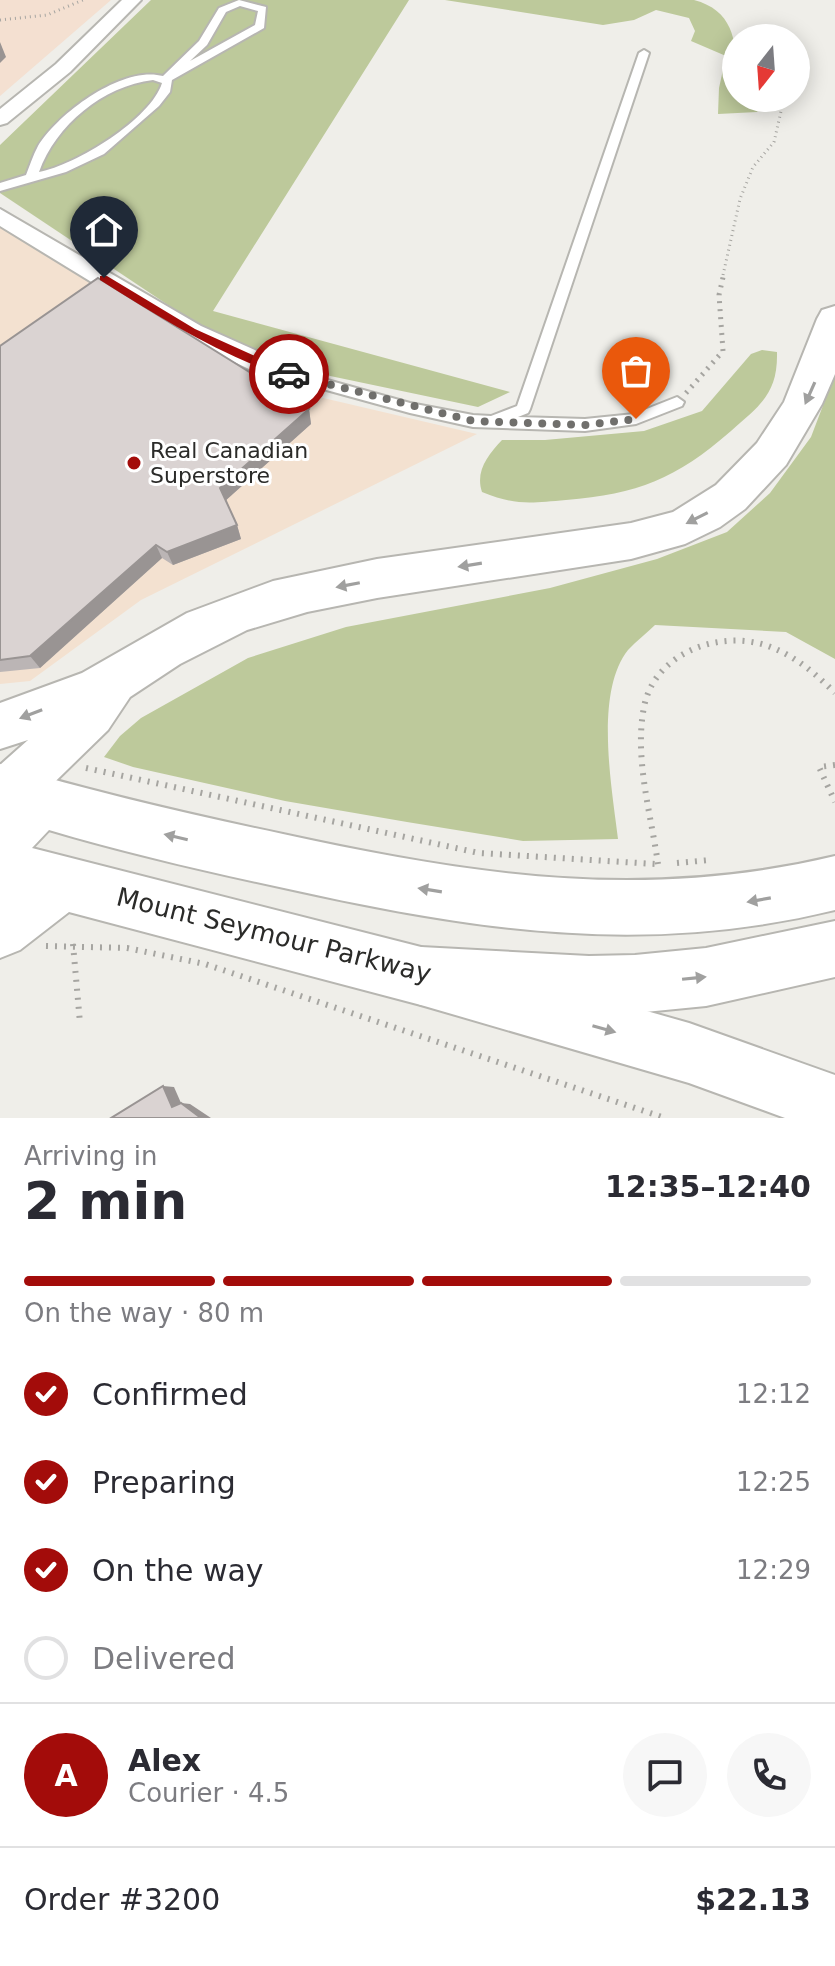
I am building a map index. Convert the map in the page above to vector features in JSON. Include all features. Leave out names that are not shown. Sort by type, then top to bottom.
[{"type":"main road","points":[[0,726],[114,681],[214,622],[275,601],[379,580],[616,543],[673,529],[703,516],[758,471],[790,429],[814,384],[835,319]]},
{"type":"main road","points":[[0,843],[12,796],[91,714],[114,681]]},
{"type":"main road","points":[[12,796],[157,833],[365,879],[507,903],[639,909],[704,907],[759,900],[835,883]]},
{"type":"main road","name":"Mount Seymour Parkway","points":[[0,867],[421,976],[589,985],[635,984],[706,977],[835,949]]},
{"type":"main road","points":[[0,930],[64,882]]},
{"type":"main road","points":[[421,976],[689,1053],[835,1106]]},
{"type":"street","points":[[0,119],[63,68],[132,0]]},
{"type":"street","points":[[0,216],[192,332],[277,371]]},
{"type":"lane","points":[[0,187],[85,161],[119,140],[166,93],[166,79],[203,43],[222,10],[239,3],[263,9],[260,26],[166,79]]},
{"type":"lane","points":[[491,422],[523,409],[644,53]]},
{"type":"lane","points":[[32,175],[44,145],[57,129],[110,88],[131,78],[159,75],[166,79]]},
{"type":"lane","points":[[277,371],[410,408],[491,422],[585,425],[636,419],[677,402]]},
{"type":"path","points":[[0,20],[47,15],[83,0]]},
{"type":"path","points":[[677,402],[723,351],[719,295],[740,199],[753,167],[774,142],[781,112]]},
{"type":"path","points":[[658,864],[641,735],[645,705],[654,677],[671,661],[704,643],[732,639],[769,646],[810,667],[835,693]]},
{"type":"path","points":[[835,765],[819,767],[835,802]]},
{"type":"path","points":[[102,771],[479,853],[658,864],[719,860]]},
{"type":"path","points":[[80,1023],[73,944],[150,950],[233,973],[665,1118]]},
{"type":"shaded area","points":[[0,0],[111,0],[0,96]]},
{"type":"shaded area","name":"Real Canadian Superstore","points":[[0,225],[272,386],[477,434],[141,600],[30,681],[0,684]]},
{"type":"green space","points":[[151,0],[409,0],[213,311],[510,392],[478,407],[249,359],[0,193],[0,145]]},
{"type":"green space","points":[[445,0],[694,0],[710,6],[728,24],[722,24],[722,54],[691,41],[695,31],[689,18],[656,10],[634,20],[603,25]]},
{"type":"green space","points":[[722,74],[722,112],[757,112],[718,114]]},
{"type":"green space","points":[[762,350],[777,352],[774,378],[765,398],[711,448],[674,472],[635,488],[566,500],[524,502],[505,500],[482,492],[482,470],[502,440],[545,440],[644,431],[702,411],[751,354]]},
{"type":"green space","points":[[835,374],[835,659],[786,632],[655,625],[628,650],[611,690],[608,742],[618,839],[523,841],[285,801],[133,767],[104,757],[120,736],[141,718],[248,658],[346,627],[550,588],[657,559],[727,532],[770,493],[811,437]]},
{"type":"building","name":"Real Canadian Superstore","points":[[98,278],[309,409],[220,488],[237,525],[167,552],[156,545],[30,656],[0,660],[0,346]]},
{"type":"building","points":[[163,1086],[172,1107],[181,1103],[201,1118],[111,1118]]},
{"type":"way so far","points":[[289,374],[410,408],[473,421],[585,425],[636,419]]},
{"type":"place","name":"Real Canadian Superstore","points":[[134,463]]},
{"type":"route","points":[[104,278],[192,332],[289,374]]}]
